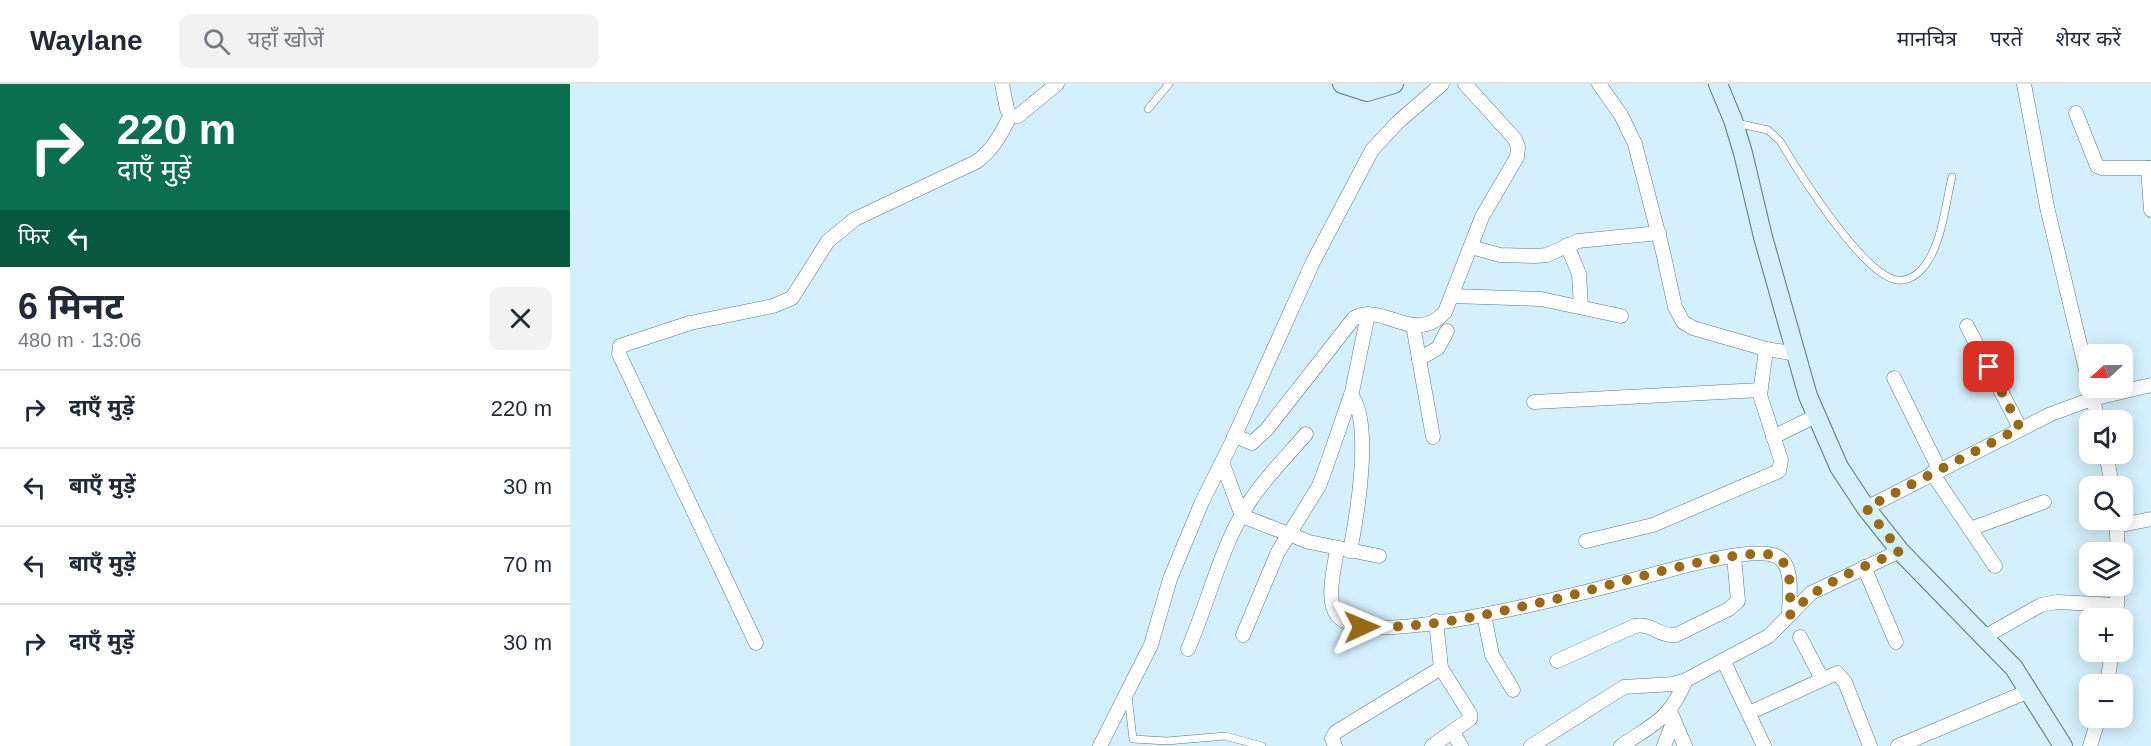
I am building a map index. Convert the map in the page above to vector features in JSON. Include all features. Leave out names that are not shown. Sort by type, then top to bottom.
[{"type":"street","points":[[1002,84],[1007,109],[1011,115],[1018,116],[1057,84]]},
{"type":"street","points":[[1342,84],[1367,92],[1394,84]]},
{"type":"street","points":[[1100,746],[1151,645],[1170,579],[1313,262],[1372,150],[1398,122],[1442,84]]},
{"type":"street","points":[[1235,436],[1252,443],[1267,429],[1354,318],[1368,314],[1413,325],[1426,326],[1436,322],[1452,296],[1482,217],[1517,157],[1518,147],[1515,139],[1465,84]]},
{"type":"street","points":[[1599,84],[1621,116],[1635,144],[1659,233],[1675,307],[1683,322],[1693,328],[1766,349],[1797,354]]},
{"type":"street","points":[[1718,84],[1734,122],[1816,416],[1839,467],[1866,508],[1900,551],[2014,668],[2063,746]]},
{"type":"street","points":[[2024,84],[2047,207],[2095,410]]},
{"type":"street","points":[[2076,113],[2097,166],[2150,168],[2151,210]]},
{"type":"street","points":[[756,643],[620,354],[620,346],[690,323],[773,306],[792,298],[828,241],[840,229],[855,219],[976,162],[989,153],[997,143],[1011,115]]},
{"type":"street","points":[[1471,247],[1500,255],[1536,256],[1597,238],[1659,233]]},
{"type":"street","points":[[1567,245],[1580,274],[1581,307]]},
{"type":"street","points":[[1452,296],[1519,296],[1621,316]]},
{"type":"street","points":[[1243,635],[1288,535],[1319,486],[1351,395],[1368,314]]},
{"type":"street","points":[[1413,325],[1433,437]]},
{"type":"street","points":[[1967,326],[2020,428]]},
{"type":"street","points":[[1419,359],[1438,348],[1447,331]]},
{"type":"street","points":[[1586,541],[1653,525],[1773,475],[1782,466],[1761,390],[1766,349]]},
{"type":"street","points":[[1894,378],[1936,471],[1995,566]]},
{"type":"street","points":[[1866,508],[2020,428],[2092,399],[2151,385]]},
{"type":"street","points":[[1534,402],[1761,390]]},
{"type":"street","points":[[1351,395],[1360,409],[1361,469],[1344,549],[1332,584],[1333,605],[1337,615],[1346,623],[1362,627],[1387,628],[1484,615],[1701,562],[1765,554],[1777,556],[1784,564],[1789,577],[1790,615]]},
{"type":"street","points":[[1773,436],[1816,416]]},
{"type":"street","points":[[1188,649],[1206,609],[1232,534],[1269,475],[1306,434]]},
{"type":"street","points":[[1222,462],[1242,516],[1288,535],[1379,556]]},
{"type":"street","points":[[1970,529],[2044,502]]},
{"type":"street","points":[[2133,521],[2151,519]]},
{"type":"street","points":[[1531,746],[1624,687],[1679,682],[1769,636],[1811,593],[1900,551]]},
{"type":"street","points":[[1557,661],[1635,626],[1644,624],[1669,636],[1676,635],[1729,609],[1738,601],[1739,593],[1734,557]]},
{"type":"street","points":[[1864,567],[1896,642]]},
{"type":"street","points":[[1984,637],[2041,605],[2057,602],[2092,608]]},
{"type":"street","points":[[1484,615],[1492,655],[1513,690]]},
{"type":"street","points":[[1432,746],[1468,723],[1470,714],[1441,668],[1436,621]]},
{"type":"street","points":[[1800,637],[1822,679]]},
{"type":"street","points":[[1723,660],[1764,746]]},
{"type":"street","points":[[1335,746],[1332,738],[1336,732],[1441,668]]},
{"type":"street","points":[[1749,713],[1837,673],[1841,675],[1870,746]]},
{"type":"street","points":[[1664,746],[1679,682]]},
{"type":"street","points":[[1898,746],[2029,692]]},
{"type":"street","points":[[1621,746],[1673,712]]},
{"type":"street","points":[[1673,712],[1685,746]]},
{"type":"street","points":[[2090,746],[2096,728]]},
{"type":"street","points":[[1453,733],[1461,746]]},
{"type":"lane","points":[[1148,109],[1169,84]]},
{"type":"lane","points":[[1734,122],[1768,130],[1780,141],[1851,243],[1876,268],[1891,279],[1901,281],[1911,278],[1921,270],[1931,256],[1952,177]]},
{"type":"lane","points":[[1128,692],[1133,739],[1167,741],[1225,736],[1262,746]]},
{"type":"route","points":[[1362,627],[1387,628],[1484,615],[1701,562],[1765,554],[1777,556],[1784,564],[1789,577],[1790,615],[1811,593],[1900,551],[1866,508],[2020,428],[1989,367]]}]
